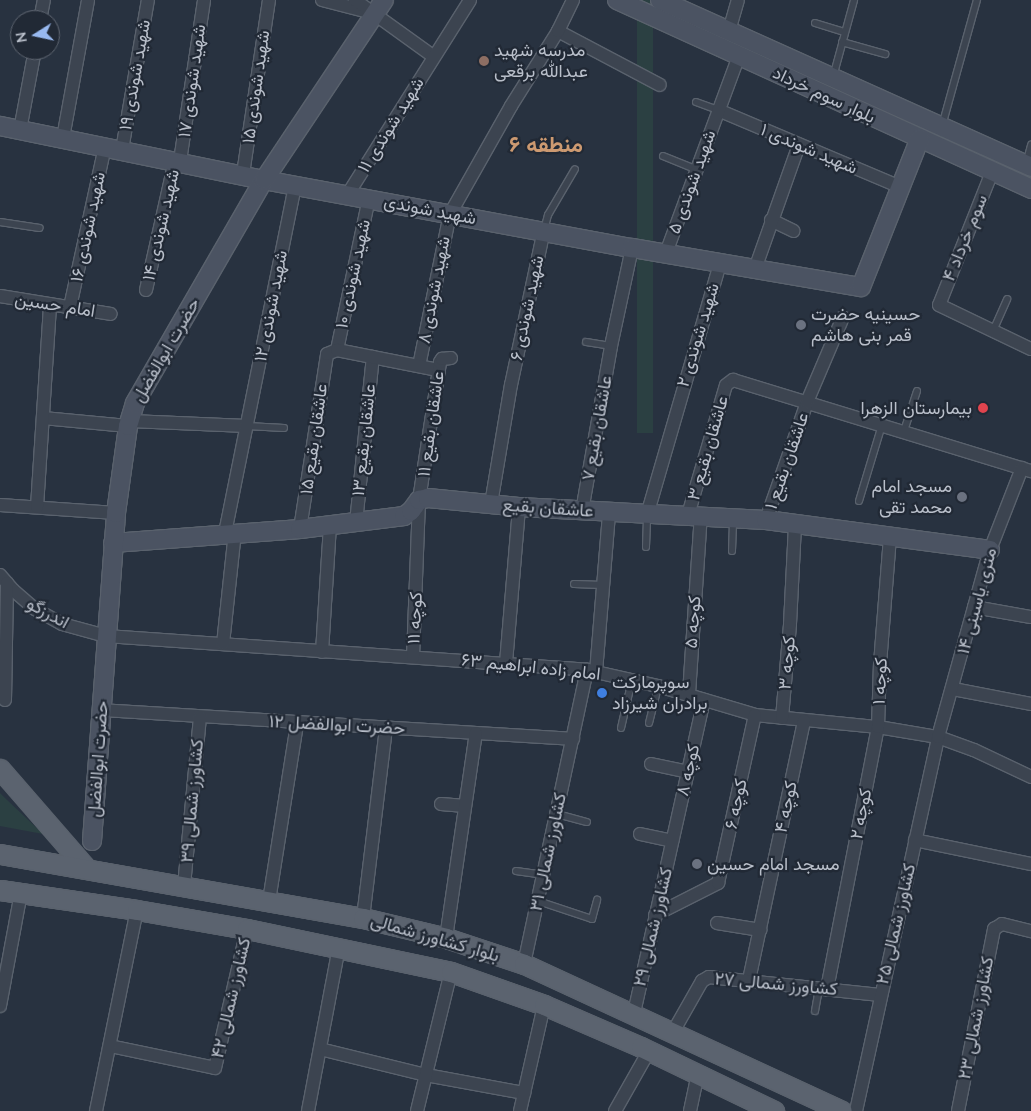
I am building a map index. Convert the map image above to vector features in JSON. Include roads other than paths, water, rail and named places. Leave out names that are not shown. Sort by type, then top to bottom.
[{"type":"main road","points":[[0,769],[86,868]]},
{"type":"main road","name":"بلوار کشاورز شمالی","points":[[0,854],[363,918],[446,938],[524,964],[634,1013],[842,1111]]},
{"type":"main road","name":"بلوار کشاورز شمالی","points":[[0,890],[138,910],[247,929],[451,972],[544,1005],[645,1049],[774,1111]]},
{"type":"main road","points":[[645,1049],[656,1040],[656,1028],[652,1022]]},
{"type":"street","points":[[63,138],[88,0]]},
{"type":"street","name":"شهید شوندی ۱۹","points":[[113,148],[148,0]]},
{"type":"street","name":"شهید شوندی ۱۷","points":[[177,161],[204,0]]},
{"type":"street","name":"شهید شوندی ۱۵","points":[[243,174],[269,0]]},
{"type":"street","points":[[355,0],[379,7],[434,57]]},
{"type":"street","name":"شهید شوندی ۱۱","points":[[348,194],[470,0]]},
{"type":"street","name":"شهید شوندی ۸","points":[[419,366],[450,214],[511,106],[558,31],[573,0]]},
{"type":"street","name":"بلوار سوم خرداد","points":[[617,0],[1031,189]]},
{"type":"street","name":"بلوار سوم خرداد","points":[[660,0],[1028,166]]},
{"type":"street","points":[[729,31],[738,0]]},
{"type":"street","points":[[329,1],[379,7]]},
{"type":"street","name":"حضرت ابوالفضل","points":[[92,841],[116,512],[129,423],[135,403],[264,180],[379,7]]},
{"type":"street","points":[[558,31],[660,85]]},
{"type":"street","name":"شهید شوندی ۵","points":[[666,253],[739,56]]},
{"type":"street","points":[[20,130],[32,60]]},
{"type":"street","name":"شهید شوندی ۱","points":[[718,110],[900,187]]},
{"type":"street","name":"شهید شوندی","points":[[0,126],[243,174],[264,180],[544,230],[632,248],[861,287],[900,187]]},
{"type":"street","points":[[900,187],[920,138]]},
{"type":"street","points":[[755,269],[799,144]]},
{"type":"street","name":"شهید شوندی ۱۶","points":[[70,308],[113,148]]},
{"type":"street","name":"شهید شوندی ۱۴","points":[[146,290],[177,161]]},
{"type":"street","name":"سوم خرداد ۴","points":[[992,172],[939,305],[994,331]]},
{"type":"street","name":"شهید شوندی ۱۲","points":[[223,644],[230,533],[247,426],[295,185]]},
{"type":"street","name":"شهید شوندی ۱۰","points":[[334,351],[369,198]]},
{"type":"street","points":[[771,220],[794,231]]},
{"type":"street","name":"شهید شوندی ۶","points":[[491,504],[511,385],[544,230]]},
{"type":"street","name":"عاشقان بقیع ۷","points":[[582,510],[611,346],[632,248]]},
{"type":"street","name":"شهید شوندی ۲","points":[[647,514],[676,406],[720,263]]},
{"type":"street","name":"امام حسین","points":[[0,296],[111,314]]},
{"type":"street","points":[[37,507],[50,304]]},
{"type":"street","name":"عاشقان بقیع ۱","points":[[766,520],[807,402],[843,317]]},
{"type":"street","points":[[994,331],[1031,349]]},
{"type":"street","points":[[334,351],[438,370]]},
{"type":"street","name":"عاشقان بقیع ۱۵","points":[[300,529],[326,359],[334,351]]},
{"type":"street","name":"عاشقان بقیع ۱۳","points":[[356,522],[373,357]]},
{"type":"street","name":"عاشقان بقیع ۱۱","points":[[418,580],[420,500],[438,370],[442,359],[451,358]]},
{"type":"street","name":"عاشقان بقیع ۳","points":[[696,580],[695,516],[726,385],[729,381],[733,380],[807,402]]},
{"type":"street","points":[[807,402],[1027,469]]},
{"type":"street","points":[[43,418],[129,423],[247,426]]},
{"type":"street","name":"۱۴ متری یاسینی","points":[[938,737],[953,689],[990,550],[1027,469]]},
{"type":"street","name":"عاشقان بقیع","points":[[420,500],[428,498],[609,513],[766,520],[990,550]]},
{"type":"street","points":[[113,544],[230,533],[300,529],[404,516],[420,500]]},
{"type":"street","points":[[0,505],[116,512]]},
{"type":"street","points":[[506,662],[519,507]]},
{"type":"street","name":"کشاورز شمالی ۳۱","points":[[524,964],[573,739],[591,671],[603,585],[609,513]]},
{"type":"street","name":"کوچه ۳","points":[[782,718],[791,608],[795,524]]},
{"type":"street","points":[[322,652],[330,526]]},
{"type":"street","name":"کوچه ۱","points":[[878,728],[890,537]]},
{"type":"street","points":[[3,579],[5,700]]},
{"type":"street","name":"اندرزگو","points":[[3,579],[35,609],[69,626],[106,636]]},
{"type":"street","name":"کوچه ۱۱","points":[[413,657],[418,580]]},
{"type":"street","name":"کوچه ۵","points":[[689,694],[696,580]]},
{"type":"street","points":[[974,607],[1031,617]]},
{"type":"street","name":"امام زاده ابراهیم ۶۳","points":[[106,636],[322,652],[506,662],[591,671],[689,694],[755,715],[878,728],[938,737],[974,750],[1031,777]]},
{"type":"street","points":[[953,689],[1031,704]]},
{"type":"street","name":"کوچه ۸","points":[[672,841],[704,700]]},
{"type":"street","name":"حضرت ابوالفضل ۱۲","points":[[101,710],[297,724],[386,727],[573,739]]},
{"type":"street","name":"کوچه ۶","points":[[656,915],[718,883],[755,715]]},
{"type":"street","name":"کشاورز شمالی ۳۹","points":[[184,886],[200,717]]},
{"type":"street","name":"کوچه ۴","points":[[749,980],[804,721]]},
{"type":"street","points":[[269,901],[297,724]]},
{"type":"street","points":[[363,918],[374,808],[386,727]]},
{"type":"street","name":"کوچه ۲","points":[[823,988],[878,728]]},
{"type":"street","points":[[446,938],[476,733]]},
{"type":"street","name":"کشاورز شمالی ۲۵","points":[[856,1111],[938,737]]},
{"type":"street","points":[[651,764],[688,772]]},
{"type":"street","points":[[440,804],[464,806]]},
{"type":"street","points":[[640,834],[672,841]]},
{"type":"street","points":[[915,840],[1031,864]]},
{"type":"street","name":"کشاورز شمالی ۲۹","points":[[634,1013],[672,841]]},
{"type":"street","points":[[0,1006],[21,893]]},
{"type":"street","points":[[96,1111],[138,910]]},
{"type":"street","points":[[717,923],[760,930]]},
{"type":"street","name":"کشاورز شمالی ۲۳","points":[[958,1111],[994,929],[1002,924],[1031,931]]},
{"type":"street","name":"کشاورز شمالی ۴۲","points":[[110,1046],[215,1068],[247,929]]},
{"type":"street","points":[[308,1111],[339,947]]},
{"type":"street","points":[[417,1111],[451,972]]},
{"type":"street","name":"کشاورز شمالی ۲۷","points":[[673,1032],[704,978],[749,980],[880,995]]},
{"type":"street","points":[[520,1111],[544,1005]]},
{"type":"street","points":[[615,1111],[645,1049]]},
{"type":"street","points":[[320,1050],[426,1075],[524,1093]]},
{"type":"street","points":[[690,1111],[698,1074]]},
{"type":"lane","points":[[832,78],[854,0]]},
{"type":"lane","points":[[941,128],[977,0]]},
{"type":"lane","points":[[814,23],[845,32]]},
{"type":"lane","points":[[842,42],[885,54]]},
{"type":"lane","points":[[696,102],[718,110]]},
{"type":"lane","points":[[1028,166],[1031,145]]},
{"type":"lane","points":[[663,156],[696,170]]},
{"type":"lane","points":[[544,230],[548,216],[575,169]]},
{"type":"lane","points":[[0,222],[40,228]]},
{"type":"lane","points":[[994,331],[1007,299]]},
{"type":"lane","points":[[586,342],[611,346]]},
{"type":"lane","points":[[904,431],[917,391]]},
{"type":"lane","points":[[859,501],[882,425]]},
{"type":"lane","points":[[247,426],[284,428]]},
{"type":"lane","points":[[646,547],[647,514]]},
{"type":"lane","points":[[732,551],[733,518]]},
{"type":"lane","points":[[574,584],[603,585]]},
{"type":"lane","points":[[621,728],[632,680]]},
{"type":"lane","points":[[649,724],[658,686]]},
{"type":"lane","points":[[556,814],[587,822]]},
{"type":"lane","points":[[516,871],[543,875]]},
{"type":"lane","points":[[538,901],[592,919],[597,900]]},
{"type":"lane","points":[[815,1011],[823,988]]},
{"type":"place","name":"مدرسه شهید عبدالله برقعی","points":[[484,61]]},
{"type":"place","name":"حسینیه حضرت قمر بنی هاشم","points":[[801,325]]},
{"type":"place","name":"بیمارستان الزهرا","points":[[983,408]]},
{"type":"place","name":"مسجد امام محمد تقی","points":[[962,497]]},
{"type":"place","name":"سوپرمارکت برادران شیرزاد","points":[[602,693]]},
{"type":"place","name":"مسجد امام حسین","points":[[697,864]]},
{"type":"district","name":"منطقه ۶","points":[[546,145]]}]
